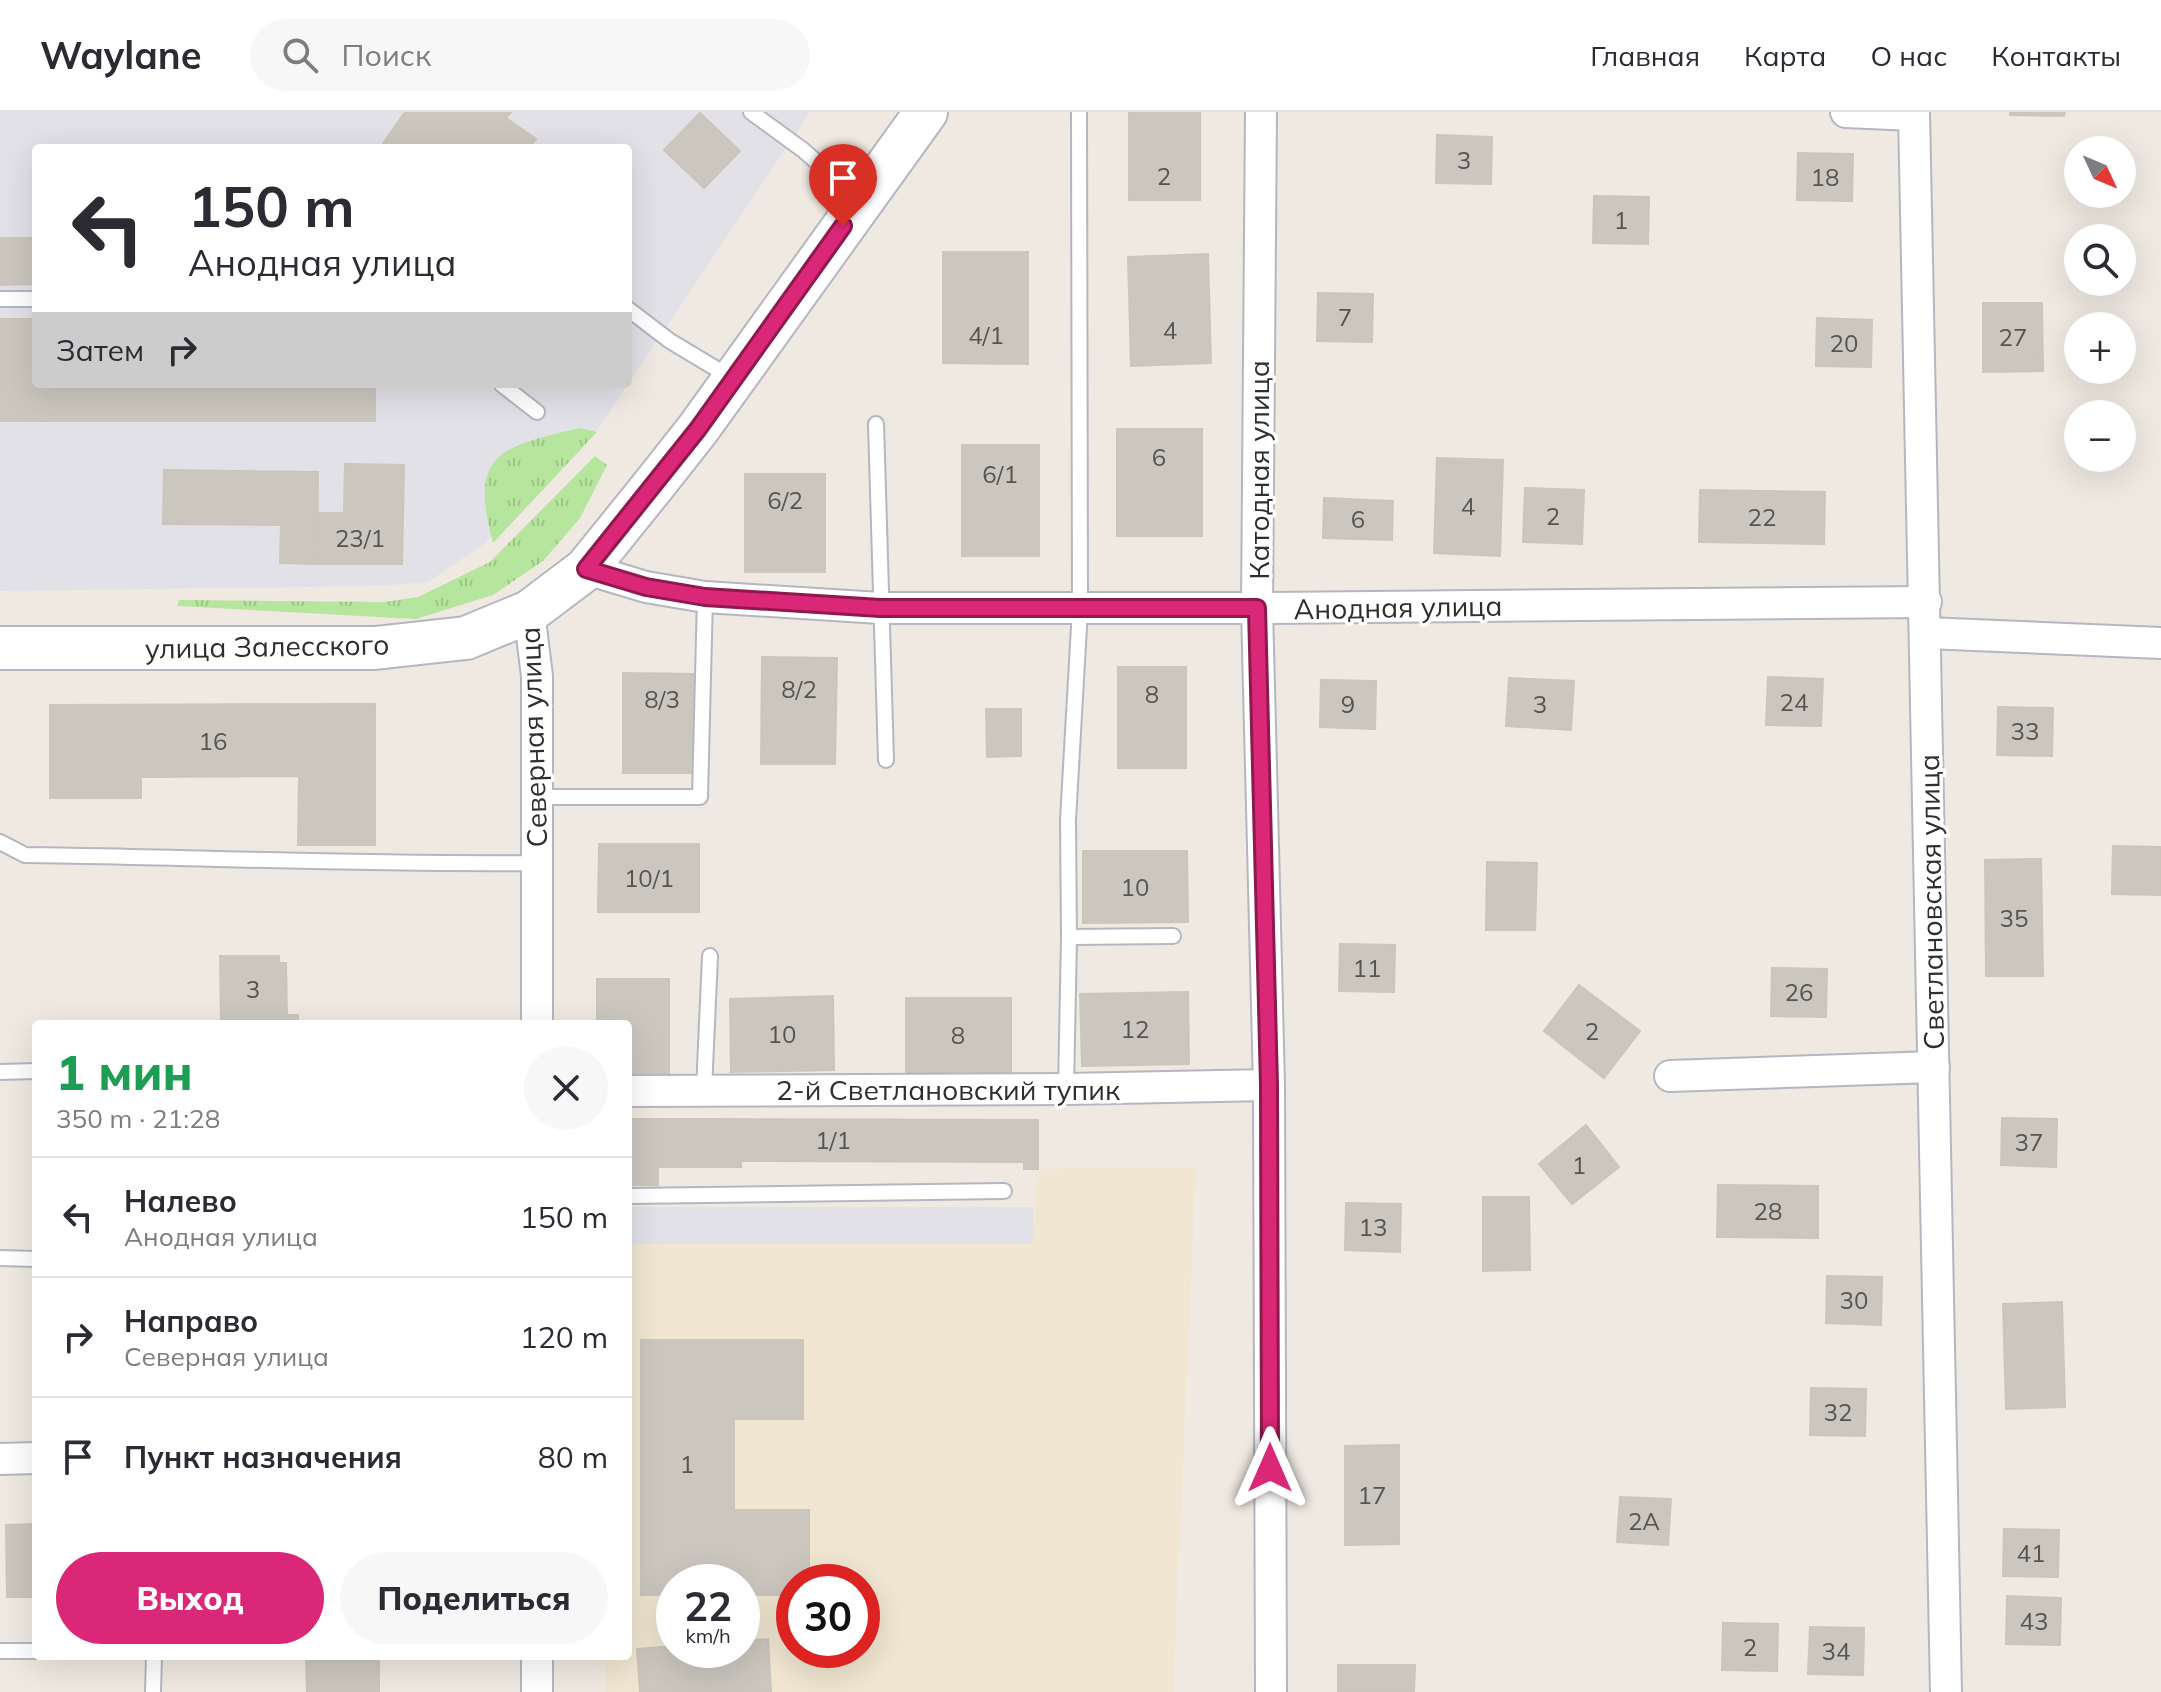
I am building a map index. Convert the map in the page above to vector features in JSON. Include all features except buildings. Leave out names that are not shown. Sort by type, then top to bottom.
[{"type":"main road","name":"Северная улица","points":[[529,612],[586,569],[698,429],[926,112]]},
{"type":"main road","name":"улица Залесского","points":[[0,648],[375,648],[466,638],[529,612]]},
{"type":"street","name":"Катодная улица","points":[[1261,112],[1257,608],[1269,1085],[1271,1692]]},
{"type":"street","points":[[1846,112],[1914,113]]},
{"type":"street","name":"Светлановская улица","points":[[1914,113],[1946,1692]]},
{"type":"street","name":"Анодная улица","points":[[586,569],[646,587],[705,597],[880,608],[1926,602]]},
{"type":"street","name":"Северная улица","points":[[529,612],[537,676],[537,1020]]},
{"type":"street","points":[[1926,633],[2161,643]]},
{"type":"street","points":[[1670,1076],[1934,1067]]},
{"type":"street","name":"2-й Светлановский тупик","points":[[632,1091],[1269,1085]]},
{"type":"street","points":[[0,1459],[32,1458]]},
{"type":"street","points":[[537,1660],[537,1692]]},
{"type":"lane","points":[[751,112],[803,150],[861,201]]},
{"type":"lane","points":[[1066,1089],[1068,820],[1080,609],[1079,112]]},
{"type":"lane","points":[[0,299],[32,299]]},
{"type":"lane","points":[[632,312],[670,341],[734,379]]},
{"type":"lane","points":[[506,388],[537,412]]},
{"type":"lane","points":[[876,424],[886,760]]},
{"type":"lane","points":[[537,797],[700,797],[705,597]]},
{"type":"lane","points":[[0,842],[25,855],[251,858],[398,864],[537,863]]},
{"type":"lane","points":[[1069,937],[1173,936]]},
{"type":"lane","points":[[704,1090],[710,956]]},
{"type":"lane","points":[[0,1072],[32,1071]]},
{"type":"lane","points":[[632,1196],[1004,1191]]},
{"type":"lane","points":[[0,1258],[32,1259]]},
{"type":"lane","points":[[0,1651],[32,1651]]},
{"type":"lane","points":[[153,1692],[154,1660]]},
{"type":"shaded area","points":[[0,112],[810,112],[632,378],[632,144],[32,144],[32,388],[625,388],[598,429],[484,544],[428,582],[378,586],[0,591]]},
{"type":"shaded area","points":[[1196,1167],[1173,1692],[606,1692],[606,1660],[632,1660],[632,1244],[1032,1244],[1038,1169]]},
{"type":"shaded area","points":[[632,1207],[1033,1207],[1033,1244],[632,1244]]},
{"type":"green space","points":[[579,428],[597,432],[493,543],[486,513],[485,489],[489,472],[497,458],[529,441]]},
{"type":"green space","points":[[595,456],[607,465],[580,518],[543,561],[493,595],[416,619],[177,606],[179,600],[384,602],[418,597],[490,562]]},
{"type":"route","points":[[843,226],[698,429],[586,569],[646,587],[705,597],[880,608],[1257,608],[1269,1085],[1270,1468]]}]
